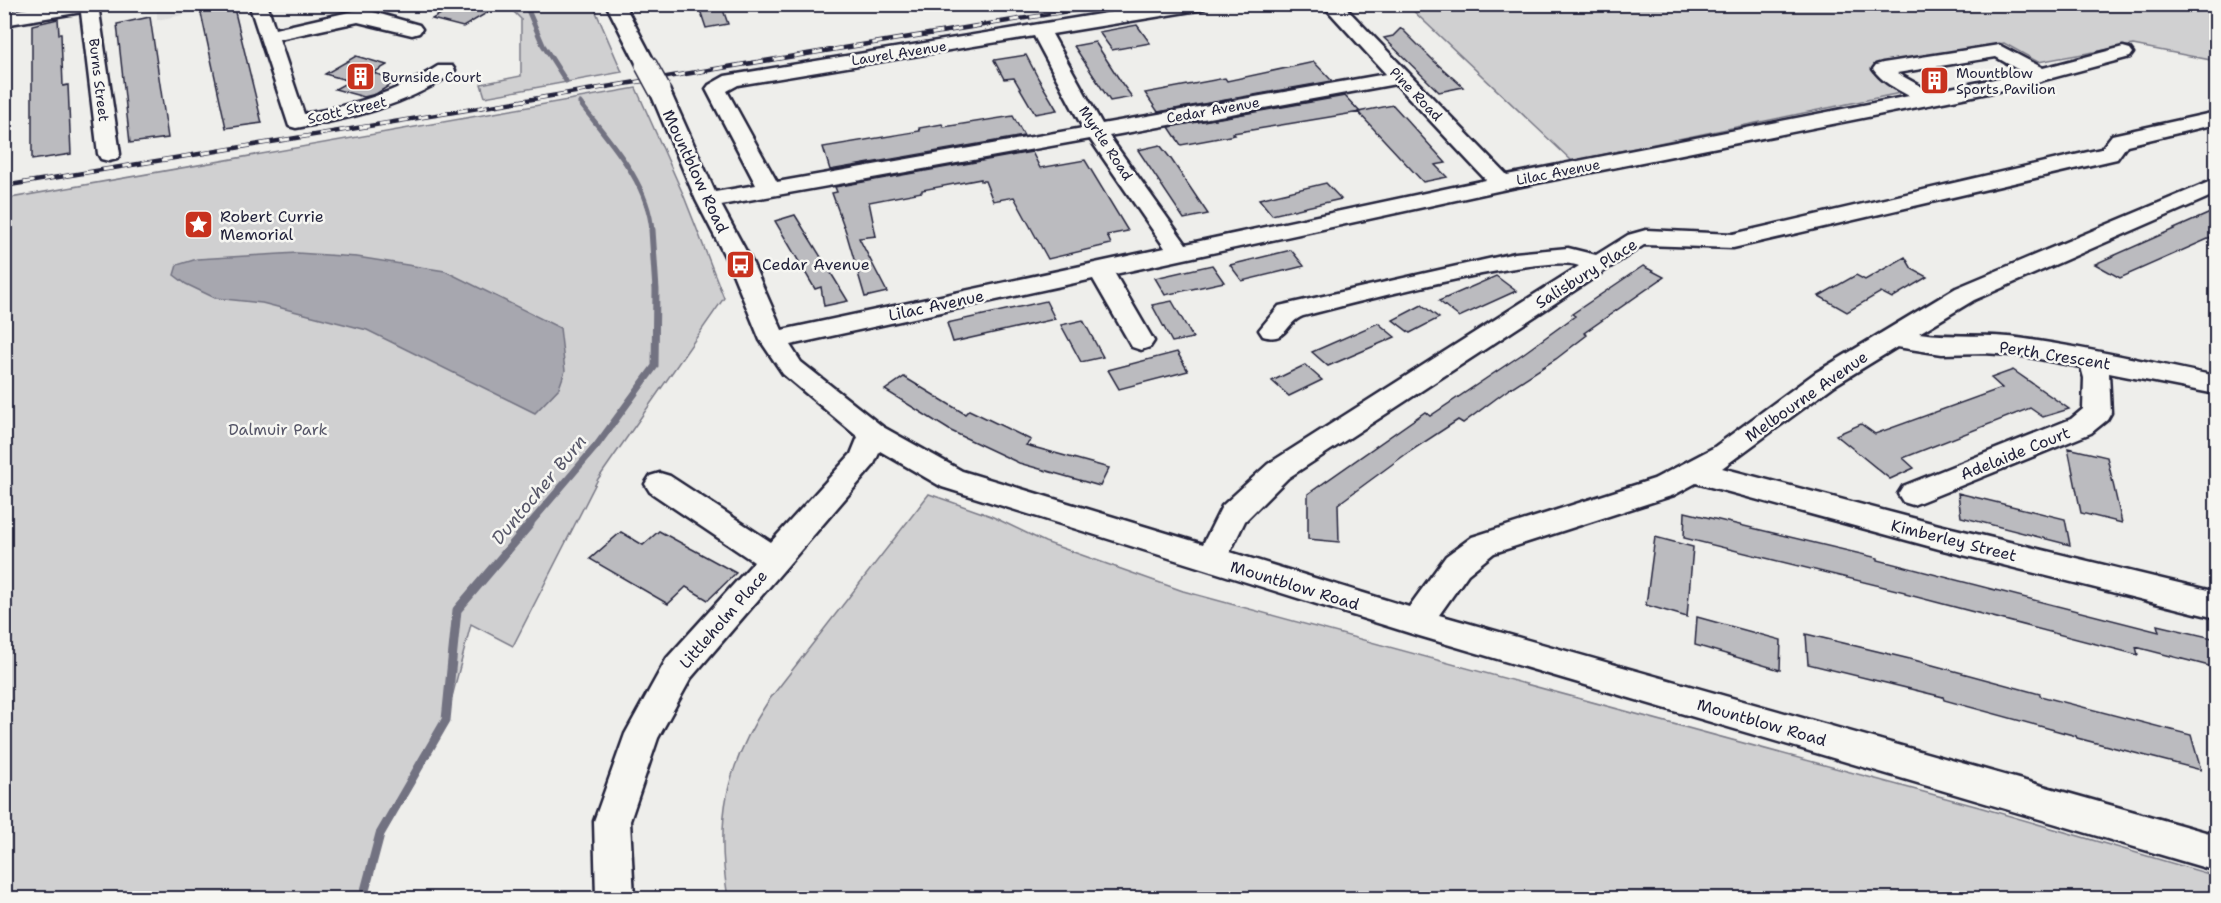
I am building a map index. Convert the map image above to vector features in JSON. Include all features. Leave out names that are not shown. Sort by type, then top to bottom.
[{"type":"main road","points":[[4,19],[94,4]]},
{"type":"street","name":"Scott Street","points":[[258,4],[296,122],[367,108],[398,98],[445,70]]},
{"type":"street","name":"Mountblow Road","points":[[615,4],[653,77],[707,200],[741,264],[773,340],[792,368],[873,434],[952,479],[1416,622],[2217,853]]},
{"type":"street","name":"Laurel Avenue","points":[[770,190],[716,89],[732,80],[1198,4]]},
{"type":"street","name":"Pine Road","points":[[1331,4],[1502,183]]},
{"type":"street","name":"Burns Street","points":[[89,5],[109,154]]},
{"type":"street","points":[[268,36],[358,16],[366,16],[412,29]]},
{"type":"street","name":"Myrtle Road","points":[[1040,30],[1095,131],[1180,252]]},
{"type":"street","points":[[1928,99],[1890,77],[1883,69],[1999,51],[2041,75]]},
{"type":"street","name":"Lilac Avenue","points":[[773,340],[1502,183],[2019,81],[2123,52]]},
{"type":"street","name":"Cedar Avenue","points":[[707,200],[1401,77]]},
{"type":"street","name":"Salisbury Place","points":[[1211,560],[1233,514],[1278,471],[1636,240],[1652,237],[1733,241],[2109,154],[2120,140],[2217,118]]},
{"type":"street","name":"Melbourne Avenue","points":[[1416,622],[1457,564],[1483,545],[1664,487],[1723,455],[1825,379],[1965,294],[2217,186]]},
{"type":"street","points":[[1272,330],[1288,312],[1296,309],[1515,260],[1568,255],[1580,257],[1597,265]]},
{"type":"street","points":[[1100,269],[1141,341]]},
{"type":"street","name":"Perth Crescent","points":[[1893,338],[1942,345],[1984,344],[2025,347],[2215,388]]},
{"type":"street","name":"Adelaide Court","points":[[1913,494],[2081,426],[2097,413],[2097,378],[2092,360]]},
{"type":"street","name":"Littleholm Place","points":[[615,898],[612,821],[642,734],[679,668],[863,459],[873,434]]},
{"type":"street","name":"Kimberley Street","points":[[1692,471],[1928,534],[2217,605]]},
{"type":"street","points":[[660,484],[774,560]]},
{"type":"shaded area","points":[[157,5],[233,5],[157,20]]},
{"type":"shaded area","points":[[297,253],[357,257],[445,271],[560,328],[565,371],[559,388],[535,413],[367,330],[262,303],[215,298],[186,284],[174,275],[177,265],[197,259]]},
{"type":"green space","points":[[507,5],[593,5],[622,72],[485,97],[481,84],[521,76],[521,19]]},
{"type":"green space","points":[[1407,5],[2216,5],[2216,61],[2133,45],[2038,62],[2004,43],[1875,65],[1905,92],[1572,161]]},
{"type":"green space","name":"Dalmuir Park","points":[[636,88],[683,194],[724,298],[598,479],[513,646],[471,624],[446,720],[380,834],[363,898],[5,898],[5,199]]},
{"type":"green space","points":[[929,494],[991,516],[1045,542],[1183,591],[1979,807],[2216,876],[2216,898],[728,898],[724,870],[724,818],[727,794],[742,748],[769,700]]},
{"type":"building","points":[[199,4],[233,4],[262,123],[226,128]]},
{"type":"building","points":[[458,4],[490,11],[463,27],[432,19]]},
{"type":"building","points":[[698,4],[721,4],[728,24],[706,28]]},
{"type":"building","points":[[150,17],[168,138],[130,143],[117,24]]},
{"type":"building","points":[[58,19],[59,34],[61,34],[63,86],[68,85],[71,154],[32,160],[32,25]]},
{"type":"building","points":[[1137,25],[1150,43],[1112,50],[1099,32]]},
{"type":"building","points":[[1401,28],[1463,87],[1439,92],[1384,38],[1393,36]]},
{"type":"building","points":[[1095,42],[1132,97],[1110,101],[1074,46]]},
{"type":"building","points":[[1026,55],[1057,110],[1035,114],[1014,78],[1004,79],[994,60]]},
{"type":"building","name":"Burnside Court","points":[[356,56],[387,65],[373,73],[398,80],[376,94],[364,97],[335,89],[350,81],[325,74]]},
{"type":"building","points":[[1314,62],[1332,81],[1158,112],[1145,93],[1225,78],[1227,81]]},
{"type":"building","points":[[1345,96],[1360,112],[1233,133],[1235,135],[1181,145],[1169,127]]},
{"type":"building","points":[[1393,105],[1446,163],[1435,165],[1447,177],[1423,182],[1358,112]]},
{"type":"building","points":[[1013,116],[1024,136],[830,170],[823,147],[920,131],[919,128],[942,124],[944,127]]},
{"type":"building","points":[[1160,145],[1208,214],[1184,219],[1138,150]]},
{"type":"building","points":[[1032,152],[1040,168],[1085,160],[1128,231],[1107,235],[1111,244],[1048,259],[1014,197],[993,201],[985,181],[981,179],[869,202],[876,236],[859,238],[887,292],[865,297],[832,193],[837,192],[835,187]]},
{"type":"building","points":[[1326,183],[1341,199],[1272,215],[1259,199]]},
{"type":"building","points":[[2217,210],[2217,235],[2120,278],[2095,264]]},
{"type":"building","points":[[795,215],[848,301],[824,306],[821,287],[815,289],[775,221]]},
{"type":"building","points":[[1291,250],[1304,266],[1242,281],[1230,265]]},
{"type":"building","points":[[1905,257],[1912,269],[1927,277],[1892,298],[1881,292],[1847,312],[1819,296],[1856,275],[1865,280]]},
{"type":"building","points":[[1212,265],[1224,282],[1165,295],[1155,278]]},
{"type":"building","points":[[1643,266],[1664,277],[1584,333],[1587,335],[1556,359],[1509,389],[1463,423],[1458,420],[1406,454],[1338,504],[1339,542],[1308,539],[1308,494],[1425,412],[1430,416],[1524,353],[1575,316],[1572,314]]},
{"type":"building","points":[[1496,276],[1516,291],[1459,317],[1439,301]]},
{"type":"building","points":[[1046,301],[1055,319],[953,342],[947,323]]},
{"type":"building","points":[[1172,301],[1193,338],[1172,342],[1152,305]]},
{"type":"building","points":[[1422,305],[1439,318],[1410,333],[1393,320]]},
{"type":"building","points":[[1083,320],[1103,357],[1081,362],[1061,325]]},
{"type":"building","points":[[1378,323],[1395,337],[1328,366],[1312,352]]},
{"type":"building","points":[[1177,352],[1188,371],[1119,389],[1108,370]]},
{"type":"building","points":[[1305,365],[1322,380],[1289,396],[1272,381]]},
{"type":"building","points":[[2013,370],[2069,409],[2043,417],[2030,408],[1903,458],[1914,468],[1890,479],[1836,435],[1861,424],[1875,434],[2002,388],[1991,378]]},
{"type":"building","points":[[904,377],[965,414],[969,410],[1031,440],[1026,445],[1109,468],[1100,486],[1019,463],[951,431],[885,390]]},
{"type":"building","points":[[2068,448],[2107,457],[2122,523],[2081,513]]},
{"type":"building","points":[[1958,493],[2065,519],[2070,545],[1961,517]]},
{"type":"building","points":[[1685,512],[1878,558],[1878,560],[2159,632],[2157,625],[2217,639],[2217,668],[2136,647],[2138,655],[1905,594],[1905,592],[1684,538]]},
{"type":"building","points":[[659,531],[736,573],[708,600],[686,587],[668,604],[590,559],[621,532],[643,545]]},
{"type":"building","points":[[1655,537],[1693,547],[1687,617],[1646,605]]},
{"type":"building","points":[[1697,617],[1781,640],[1780,670],[1695,645]]},
{"type":"building","points":[[1806,634],[1914,660],[2040,694],[2040,696],[2191,735],[2201,770],[2077,738],[1944,700],[1943,697],[1808,664]]},
{"type":"waterway","name":"Duntocher Burn","points":[[522,4],[528,10],[543,45],[566,81]]},
{"type":"waterway","name":"Duntocher Burn","points":[[580,103],[625,162],[635,179],[649,213],[652,231]]},
{"type":"waterway","name":"Duntocher Burn","points":[[528,526],[597,445],[655,366],[656,290],[652,230]]},
{"type":"waterway","name":"Duntocher Burn","points":[[363,898],[380,834],[446,720],[457,610],[530,524]]},
{"type":"railway","points":[[4,186],[1111,4]]},
{"type":"place","name":"Burnside Court","points":[[361,77]]},
{"type":"place","name":"Mountblow Sports Pavilion","points":[[1935,81]]},
{"type":"place","name":"Robert Currie Memorial","points":[[199,225]]},
{"type":"place","name":"Cedar Avenue","points":[[741,264]]}]
